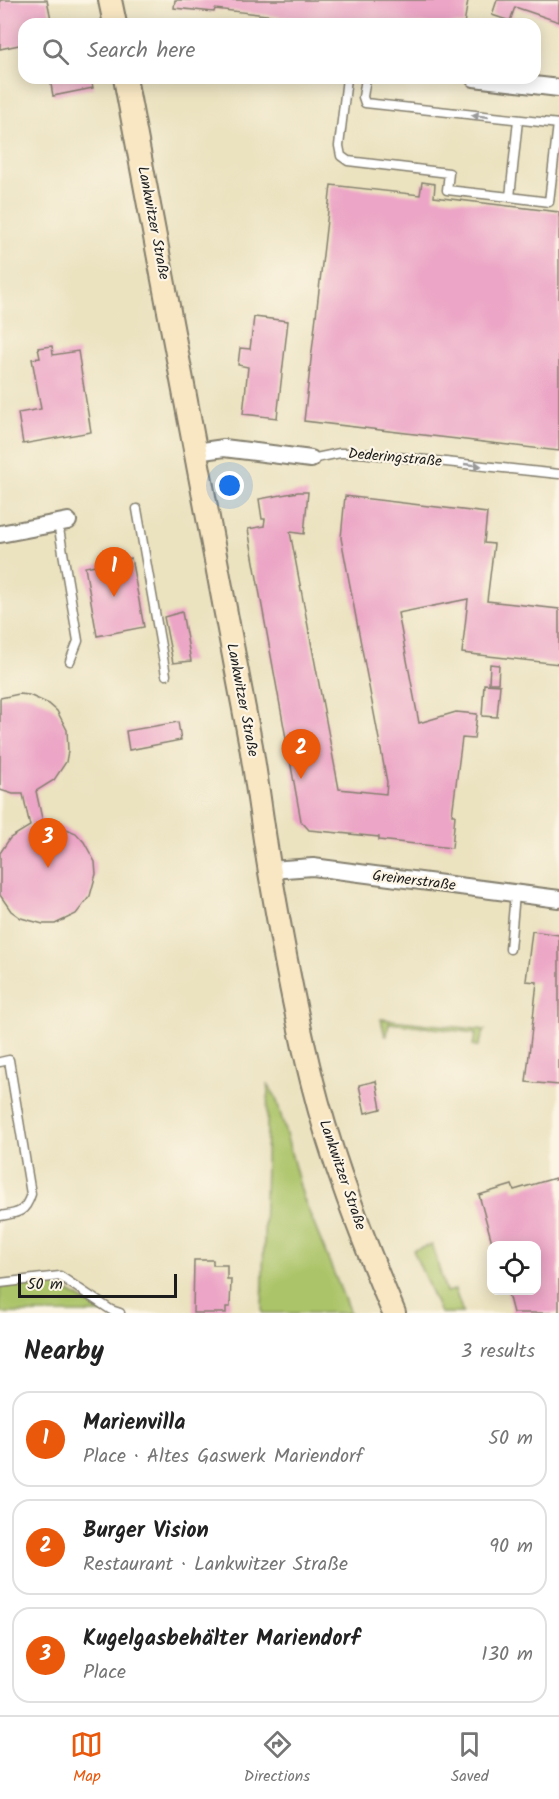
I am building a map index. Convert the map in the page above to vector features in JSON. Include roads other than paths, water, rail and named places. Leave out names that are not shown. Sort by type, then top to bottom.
[{"type":"main road","points":[[110,0],[114,18]]},
{"type":"main road","name":"Lankwitzer Straße","points":[[126,84],[259,790],[270,870],[300,1028],[322,1117],[350,1204],[394,1313]]},
{"type":"street","points":[[525,84],[559,88]]},
{"type":"street","name":"Dederingstraße","points":[[196,452],[224,448],[310,459]]},
{"type":"street","points":[[0,534],[63,522]]},
{"type":"street","name":"Greinerstraße","points":[[270,870],[313,867],[559,899]]},
{"type":"lane","points":[[346,84],[339,146],[341,156],[348,161],[449,172],[447,190],[549,202],[555,188],[559,124],[365,103],[363,97],[365,84]]},
{"type":"lane","points":[[510,197],[518,120]]},
{"type":"lane","name":"Dederingstraße","points":[[310,459],[340,453],[360,453],[559,474]]},
{"type":"lane","points":[[137,509],[166,675]]},
{"type":"lane","points":[[63,522],[78,641],[70,661]]},
{"type":"lane","points":[[510,949],[515,894]]},
{"type":"lane","points":[[0,1062],[9,1060],[31,1194],[23,1210],[0,1216]]},
{"type":"lane","points":[[0,1283],[60,1276],[111,1310],[120,1313]]},
{"type":"place","name":"Marienvilla","points":[[114,597]]},
{"type":"place","name":"Burger Vision","points":[[301,779]]},
{"type":"place","name":"Kugelgasbehälter Mariendorf","points":[[48,868]]}]
